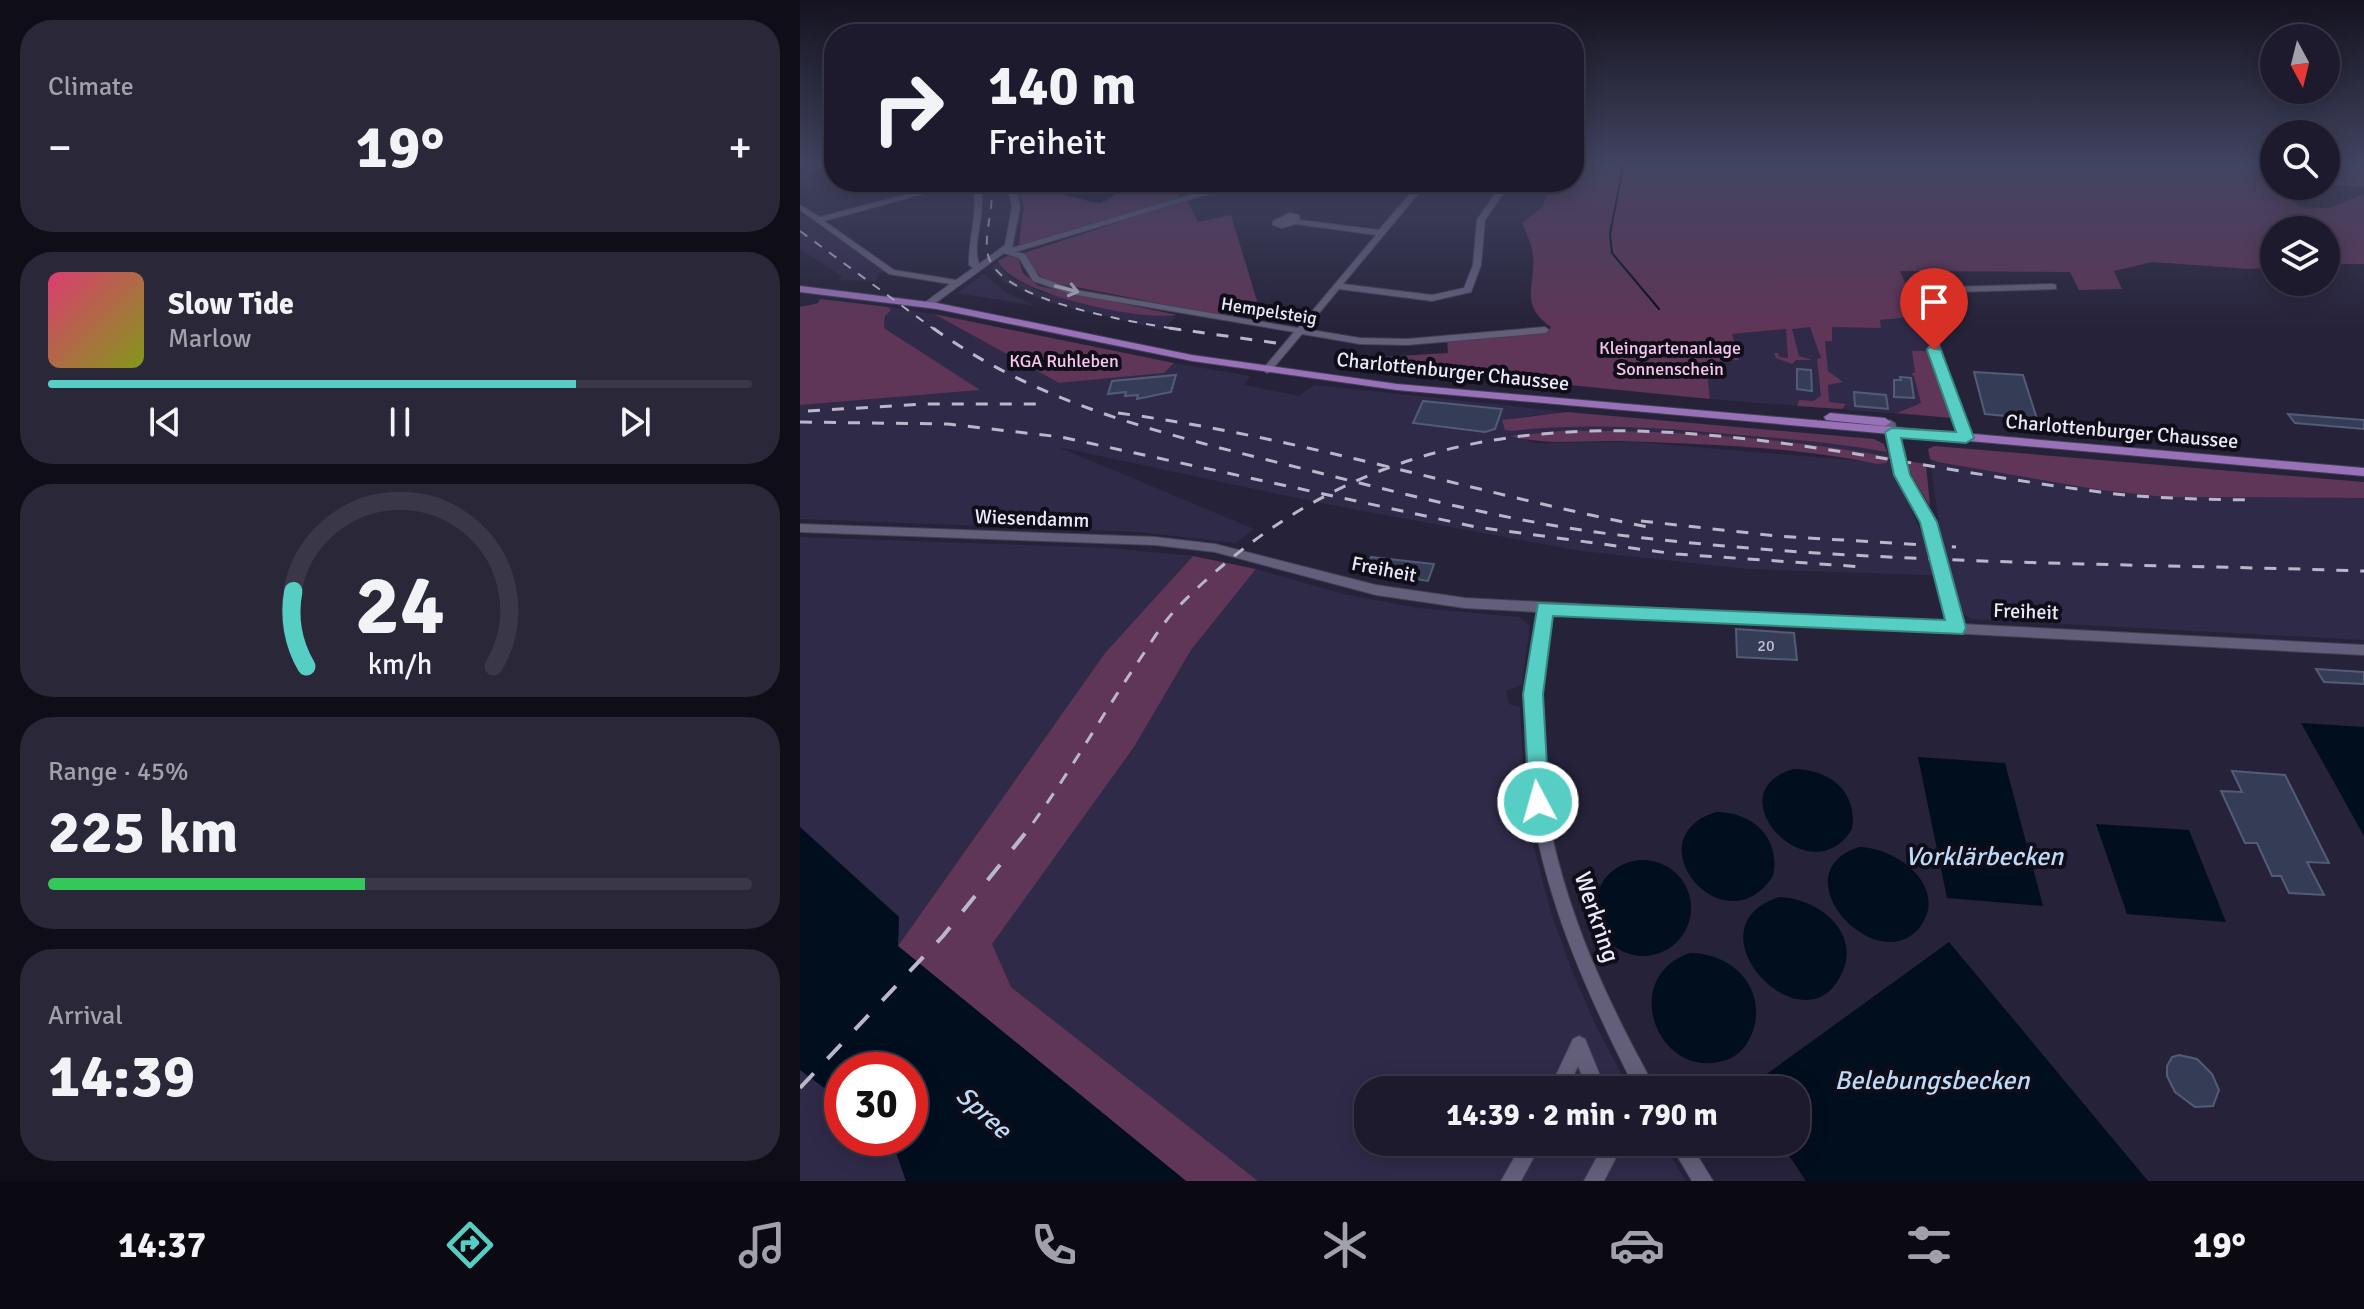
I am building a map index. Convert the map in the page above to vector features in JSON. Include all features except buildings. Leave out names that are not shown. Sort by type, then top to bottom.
[{"type":"main road","points":[[800,282],[931,302]]},
{"type":"main road","points":[[800,289],[931,302]]},
{"type":"main road","name":"Charlottenburger Chaussee","points":[[931,302],[1270,366],[1421,390],[2364,463]]},
{"type":"main road","name":"Charlottenburger Chaussee","points":[[1964,433],[2364,472]]},
{"type":"street","points":[[814,217],[892,272],[957,283]]},
{"type":"street","points":[[818,220],[829,217]]},
{"type":"street","points":[[979,217],[972,250],[973,265],[979,267]]},
{"type":"street","points":[[1005,251],[1010,243],[1014,217]]},
{"type":"street","points":[[931,302],[1005,251],[1050,242],[1128,217]]},
{"type":"street","points":[[1270,366],[1394,217]]},
{"type":"street","points":[[1337,286],[1425,298],[1448,297],[1468,290],[1477,265],[1483,217]]},
{"type":"street","points":[[1296,222],[1381,233]]},
{"type":"street","name":"Hempelsteig","points":[[1005,251],[1022,256],[1036,279],[1063,289],[1360,341],[1407,342],[1545,330]]},
{"type":"street","points":[[1964,433],[1917,291],[2053,287]]},
{"type":"street","points":[[1891,428],[1902,475],[1928,522],[1956,628]]},
{"type":"street","name":"Wiesendamm","points":[[800,528],[1155,541],[1215,548],[1261,559]]},
{"type":"street","name":"Freiheit","points":[[1261,559],[1408,596],[1545,608],[2364,650]]},
{"type":"street","name":"Werkring","points":[[1545,608],[1533,694],[1532,729],[1543,828],[1566,914],[1585,966],[1639,1076]]},
{"type":"street","points":[[1565,1076],[1579,1045],[1591,1076]]},
{"type":"street","points":[[1511,1181],[1525,1156]]},
{"type":"street","points":[[1594,1181],[1607,1156]]},
{"type":"street","points":[[1687,1156],[1703,1181]]},
{"type":"shaded area","points":[[800,217],[807,217],[884,271],[878,274],[876,281],[838,280],[843,277],[800,249]]},
{"type":"shaded area","points":[[998,263],[1010,277],[1040,292],[1098,306],[1176,317],[1162,330],[1047,302],[1005,283],[990,267]]},
{"type":"shaded area","points":[[984,274],[1007,293],[1036,306],[957,293]]},
{"type":"shaded area","points":[[884,306],[934,314],[1059,383],[1164,373],[1174,363],[1250,376],[1244,385],[1299,396],[1314,385],[1567,412],[1513,418],[1513,431],[1570,426],[1654,427],[1851,445],[1887,452],[1890,457],[1815,447],[1513,436],[1535,443],[1634,442],[1886,463],[1889,460],[1921,532],[1940,532],[1930,459],[2100,490],[2164,497],[2364,498],[2364,640],[1971,619],[1964,614],[1951,576],[1748,569],[1581,551],[1320,503],[1058,447],[1254,529],[1236,543],[1139,532],[800,519],[800,405],[979,390],[884,328],[888,307]]},
{"type":"shaded area","points":[[1920,316],[1952,418],[1710,399],[1706,362],[1739,360],[1731,334]]},
{"type":"shaded area","points":[[800,537],[1109,548],[1193,556],[1105,653],[898,946],[899,917],[800,827]]},
{"type":"shaded area","points":[[1256,569],[1343,594],[1418,608],[1520,617],[1530,626],[1522,685],[1506,691],[1509,704],[1520,707],[1524,783],[1533,844],[1551,913],[1572,971],[1623,1076],[1354,1076],[1354,1156],[1671,1156],[1686,1181],[1258,1181],[1011,987],[991,944],[1134,747],[1191,650]]},
{"type":"shaded area","points":[[800,1070],[824,1088],[824,1156],[898,1156],[906,1181],[800,1181]]},
{"type":"green space","points":[[1023,217],[1120,217],[1059,237],[1019,244]]},
{"type":"green space","points":[[1134,217],[1196,217],[1198,222],[1232,217],[1257,301],[1251,308],[1243,307],[1233,318],[1046,281],[1030,266],[1024,253]]},
{"type":"green space","name":"Kleingartenanlage Sonnenschein","points":[[1529,217],[2260,217],[2260,268],[2152,262],[2114,271],[2122,289],[2079,290],[2070,272],[1900,271],[1920,316],[1880,320],[1881,328],[1832,327],[1832,341],[1825,341],[1828,371],[1843,382],[1828,385],[1829,402],[1846,404],[1842,409],[1797,406],[1799,400],[1813,401],[1821,396],[1817,359],[1821,358],[1810,327],[1792,329],[1799,356],[1812,360],[1796,360],[1792,364],[1776,358],[1774,353],[1788,358],[1786,329],[1732,334],[1739,360],[1706,362],[1710,399],[1366,365],[1381,357],[1448,353],[1447,339],[1549,330],[1551,327],[1541,318],[1532,302],[1533,255],[1522,223]]},
{"type":"green space","points":[[2340,217],[2364,217],[2364,264],[2340,264]]},
{"type":"green space","points":[[1007,256],[1018,258],[1023,273],[1039,286],[1177,315],[1109,310],[1052,295],[1009,273],[998,261]]},
{"type":"green space","points":[[820,299],[888,307],[891,310],[885,316],[884,328],[980,390],[800,405],[800,307],[818,303]]},
{"type":"green space","name":"KGA Ruhleben","points":[[934,314],[1174,363],[1164,373],[1059,383]]},
{"type":"green space","points":[[1912,351],[1932,351],[1952,418],[1897,413],[1921,403],[1911,374],[1915,372]]},
{"type":"green space","points":[[1567,412],[1874,439],[1884,444],[1887,452],[1814,442],[1655,428],[1598,426],[1513,431],[1505,430],[1502,420]]},
{"type":"green space","points":[[1561,431],[1726,436],[1890,457],[1886,463],[1877,464],[1750,447],[1620,441],[1551,442],[1510,436]]},
{"type":"green space","points":[[1934,446],[2364,482],[2364,498],[2164,497],[2100,490],[1938,462],[1930,459],[1928,449]]},
{"type":"green space","points":[[1907,461],[1926,464],[1930,506],[1912,476]]},
{"type":"green space","points":[[1193,556],[1256,569],[1191,650],[1134,747],[992,944],[1011,987],[1258,1181],[1186,1181],[898,946],[1105,653]]},
{"type":"water","points":[[2301,723],[2364,727],[2364,836]]},
{"type":"water","name":"Vorklärbecken","points":[[1918,757],[2005,763],[2043,906],[1947,898]]},
{"type":"water","points":[[1793,769],[1829,778],[1845,793],[1853,816],[1852,829],[1834,847],[1814,852],[1794,846],[1777,834],[1766,816],[1763,798],[1771,781]]},
{"type":"water","points":[[1716,812],[1729,813],[1752,822],[1768,839],[1773,850],[1773,876],[1753,896],[1732,901],[1711,895],[1695,882],[1684,864],[1682,844],[1692,826]]},
{"type":"water","name":"Vorklärbecken","points":[[2096,824],[2189,830],[2226,922],[2127,914]]},
{"type":"water","name":"Spree","points":[[800,827],[899,917],[898,946],[1186,1181],[906,1181],[897,1156],[928,1156],[928,1052],[824,1052],[824,1088],[800,1070]]},
{"type":"water","points":[[1859,847],[1888,854],[1902,862],[1923,884],[1928,897],[1927,912],[1920,927],[1902,940],[1881,941],[1861,933],[1843,917],[1831,898],[1828,878],[1836,860]]},
{"type":"water","points":[[1643,860],[1661,863],[1677,874],[1688,890],[1691,908],[1688,926],[1677,942],[1661,953],[1643,956],[1625,953],[1609,942],[1598,926],[1595,908],[1598,890],[1609,874],[1625,863]]},
{"type":"water","points":[[1779,897],[1794,899],[1822,911],[1842,933],[1846,961],[1840,977],[1823,996],[1801,1000],[1779,992],[1760,976],[1747,955],[1744,933],[1753,912]]},
{"type":"water","name":"Belebungsbecken","points":[[1949,942],[2148,1181],[1806,1181],[1789,1156],[1810,1156],[1810,1076],[1764,1076]]},
{"type":"water","points":[[1690,953],[1704,954],[1729,964],[1740,973],[1754,995],[1755,1024],[1751,1036],[1732,1058],[1702,1063],[1682,1056],[1666,1043],[1656,1024],[1652,1004],[1655,984],[1668,966]]},
{"type":"waterway","points":[[1613,217],[1610,234],[1612,253],[1659,309]]},
{"type":"railway","points":[[990,217],[988,255],[998,272],[1017,286],[1073,308],[1177,329]]},
{"type":"railway","points":[[800,231],[935,330]]},
{"type":"railway","points":[[933,328],[1015,377],[1103,413],[1148,428],[1360,483]]},
{"type":"railway","points":[[1169,328],[1177,329]]},
{"type":"railway","points":[[1177,329],[1276,343]]},
{"type":"railway","points":[[1177,329],[1182,330]]},
{"type":"railway","points":[[808,411],[926,404],[1040,404]]},
{"type":"railway","points":[[1118,413],[1253,436],[1390,468]]},
{"type":"railway","points":[[800,422],[948,424],[1061,437],[1333,496]]},
{"type":"railway","points":[[1390,468],[1501,439],[1616,431],[1734,437],[2119,494],[2253,500]]},
{"type":"railway","points":[[1360,483],[1390,468]]},
{"type":"railway","points":[[1390,468],[1653,528]]},
{"type":"railway","points":[[1333,496],[1360,483]]},
{"type":"railway","points":[[1360,483],[1541,523],[1719,546],[1903,558],[2364,571]]},
{"type":"railway","points":[[1033,823],[1155,636],[1177,608],[1281,522],[1333,496]]},
{"type":"railway","points":[[1333,496],[1476,527],[1676,554],[1864,567]]},
{"type":"railway","points":[[1641,521],[1777,536],[1956,547]]},
{"type":"railway","points":[[800,1088],[943,936],[1035,821]]},
{"type":"route","points":[[1538,802],[1532,734],[1533,694],[1545,608],[1956,628],[1926,515],[1902,475],[1892,432],[1966,438],[1934,350]]}]
